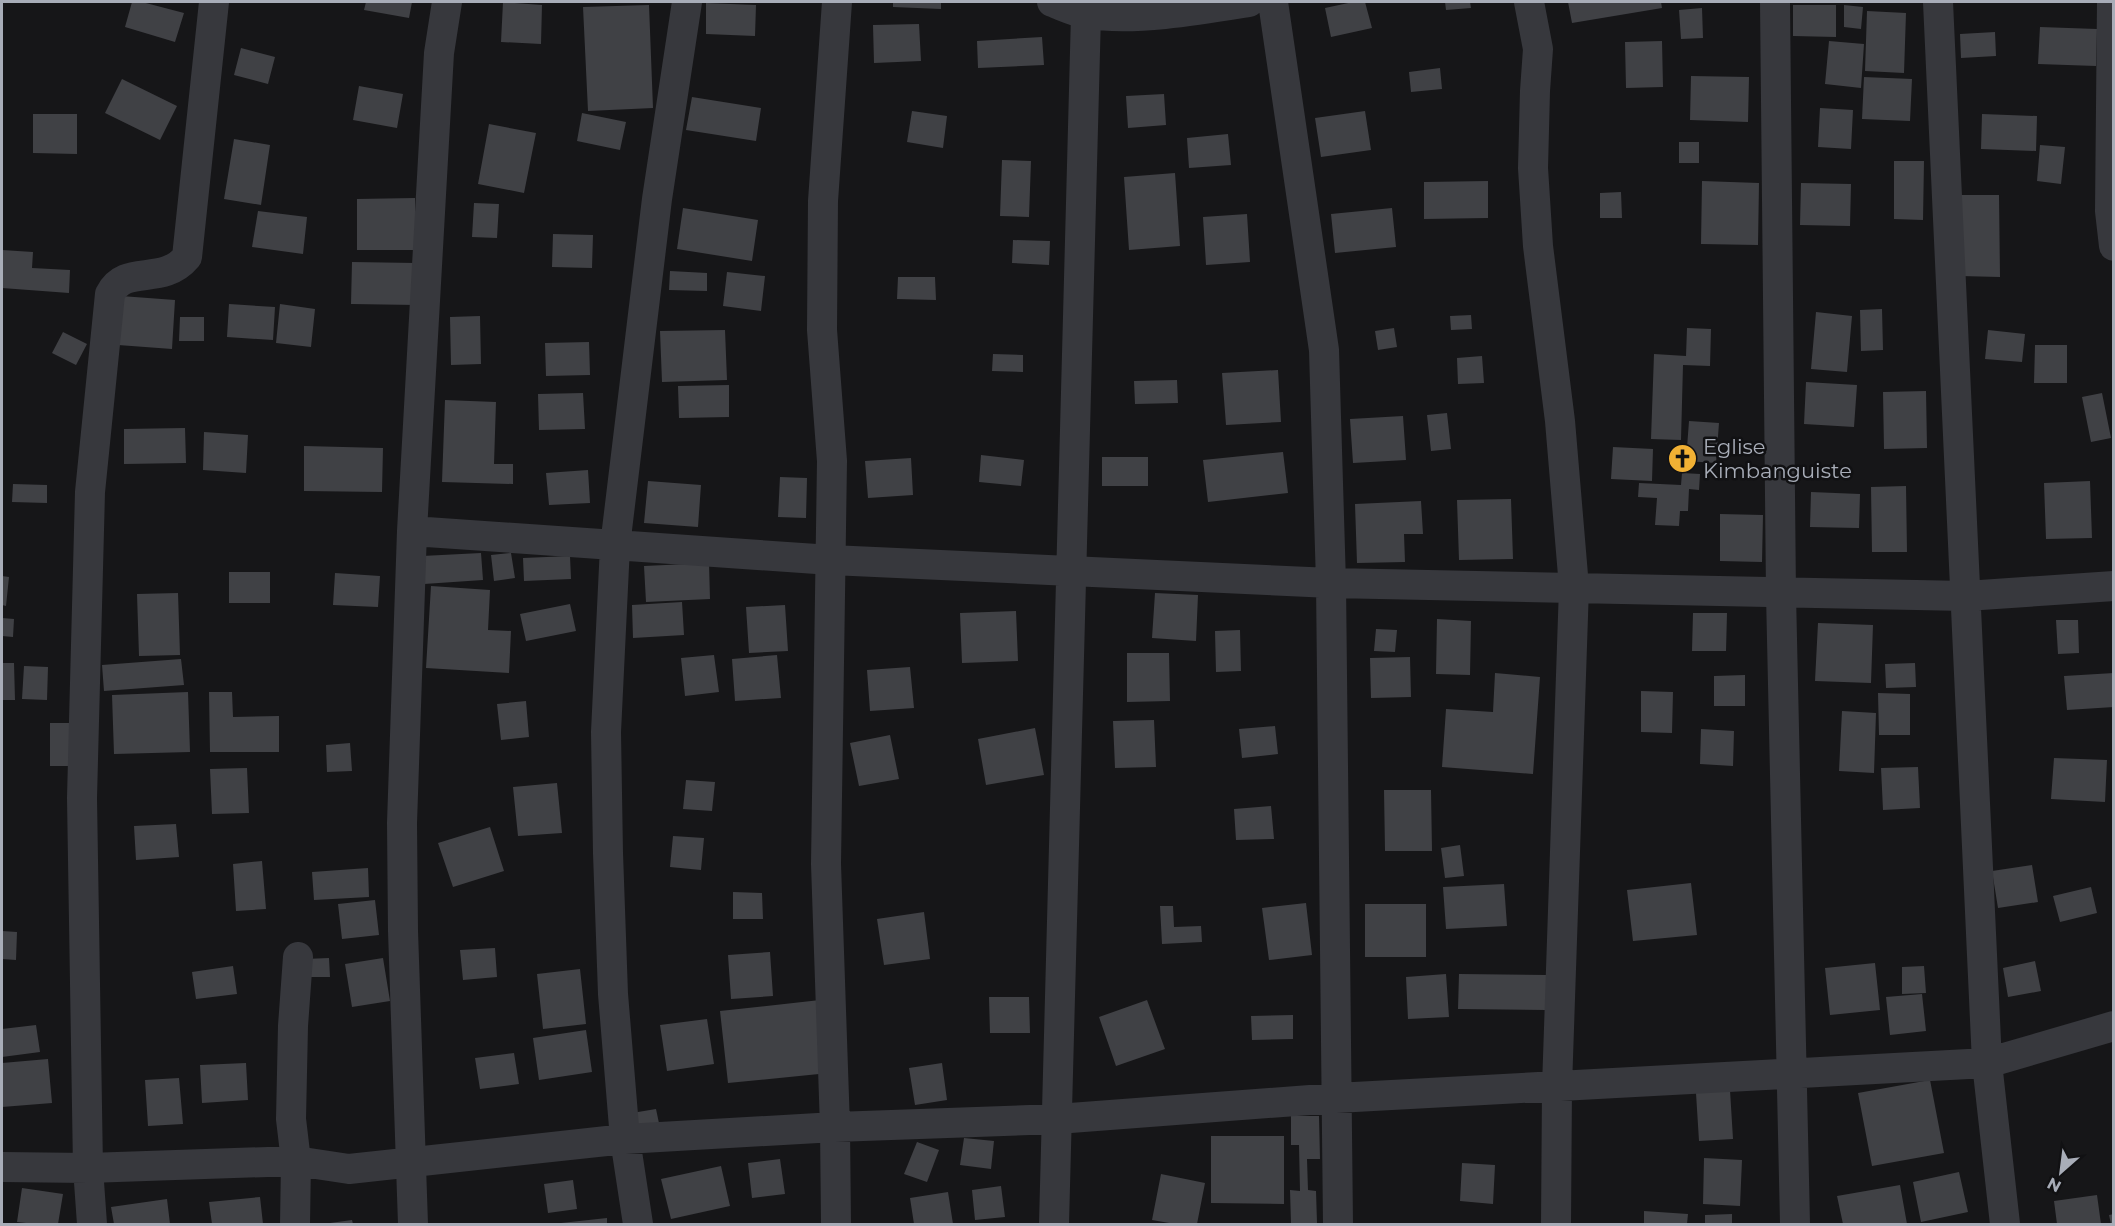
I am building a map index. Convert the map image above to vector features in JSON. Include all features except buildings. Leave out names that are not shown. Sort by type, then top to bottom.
[{"type":"street","points":[[92,1224],[88,1168],[82,798],[90,492],[99,396],[110,294],[115,285],[122,279],[171,272],[187,257],[214,2]]},
{"type":"street","points":[[412,1224],[402,823],[412,531],[439,53],[447,2]]},
{"type":"street","points":[[638,1224],[625,1139],[613,994],[606,754],[615,546],[657,200],[687,2]]},
{"type":"street","points":[[836,1224],[826,864],[832,461],[822,330],[823,201],[837,2]]},
{"type":"street","points":[[1052,2],[1139,15],[1199,10],[1250,2]]},
{"type":"street","points":[[1273,2],[1324,350],[1331,583],[1338,1224]]},
{"type":"street","points":[[1529,2],[1538,49],[1534,91],[1533,168],[1538,246],[1560,421],[1574,587],[1557,1087],[1556,1224]]},
{"type":"street","points":[[1775,2],[1781,594],[1795,1224]]},
{"type":"street","points":[[1938,2],[1987,1063],[2005,1224]]},
{"type":"street","points":[[2112,2],[2110,199],[2114,246]]},
{"type":"street","points":[[1054,1224],[1085,8]]},
{"type":"street","points":[[412,531],[831,560],[1331,583],[1966,596],[2114,586]]},
{"type":"street","points":[[295,1224],[296,1161],[291,1119],[293,1026],[298,957]]},
{"type":"street","points":[[2,1167],[88,1168],[296,1161],[349,1169],[625,1139],[835,1127],[1057,1119],[1336,1098],[1987,1063],[2114,1026]]},
{"type":"place","name":"Eglise Kimbanguiste","points":[[1682,459]]}]
